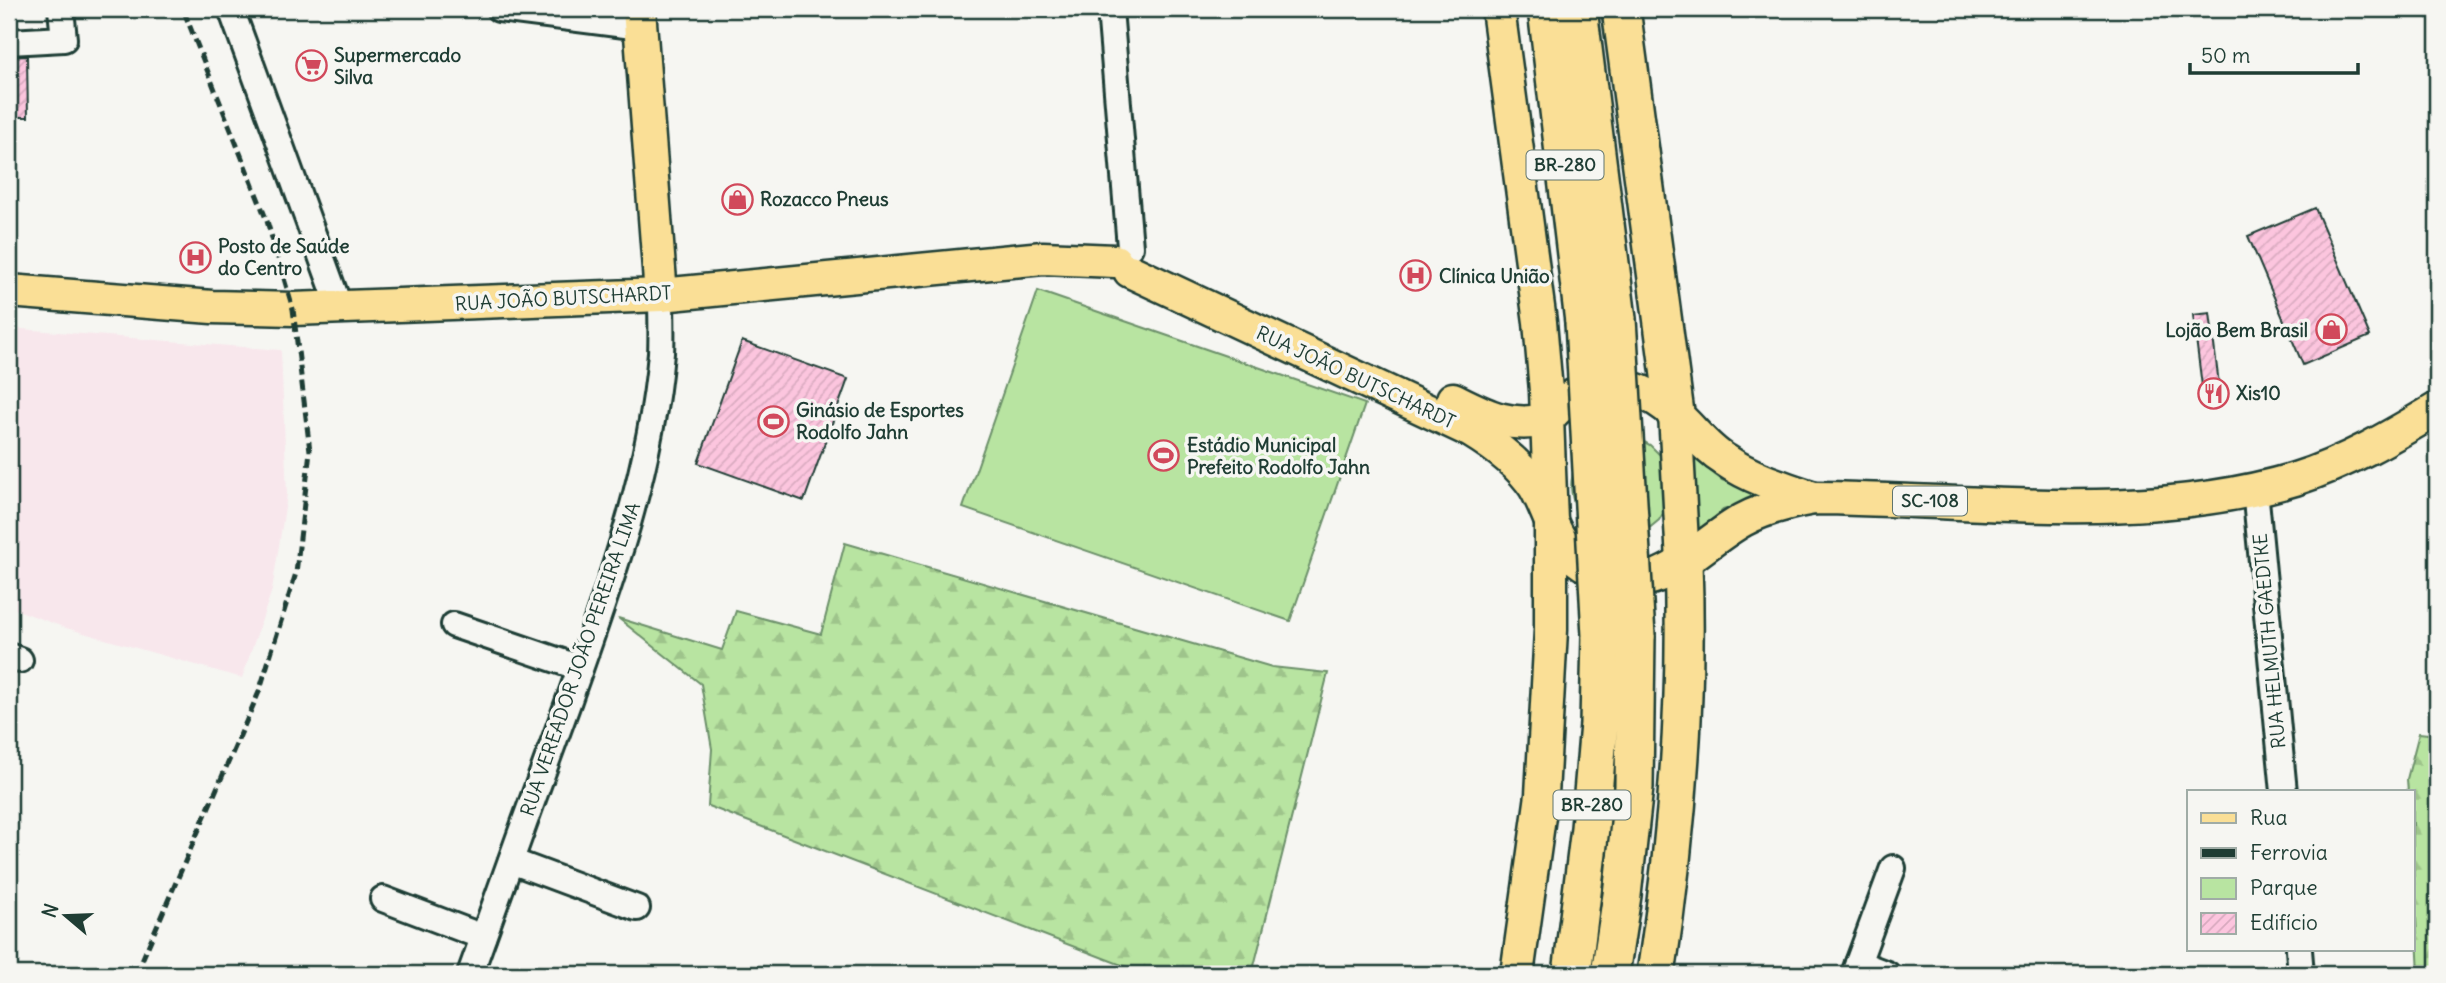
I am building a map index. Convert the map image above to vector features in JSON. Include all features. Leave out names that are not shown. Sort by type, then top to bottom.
[{"type":"highway","name":"BR-280","points":[[1547,9],[1601,320]]},
{"type":"highway","name":"BR-280","points":[[1578,9],[1601,320],[1618,636],[1634,787],[1610,974]]},
{"type":"highway","points":[[1621,9],[1673,399]]},
{"type":"highway","points":[[1656,974],[1678,794],[1683,707],[1683,562]]},
{"type":"highway","name":"BR-280","points":[[1572,974],[1590,828],[1598,724],[1618,636]]},
{"type":"main road","points":[[1498,9],[1545,364],[1551,521],[1551,630],[1542,795],[1517,974]]},
{"type":"main road","points":[[640,18],[661,295]]},
{"type":"main road","name":"RUA JOÃO BUTSCHARDT","points":[[9,291],[212,307],[340,308],[661,295],[997,261],[1128,257],[1490,417],[1528,424],[1547,420]]},
{"type":"main road","name":"RUA JOÃO BUTSCHARDT","points":[[1128,257],[1471,431],[1517,466],[1534,486],[1551,521]]},
{"type":"main road","points":[[1507,422],[1534,388],[1545,364]]},
{"type":"main road","points":[[1547,420],[1559,404],[1591,387],[1631,387],[1673,399],[1683,562],[1649,580],[1623,581],[1604,577],[1581,563],[1566,549],[1551,521]]},
{"type":"main road","name":"SC-108","points":[[1673,399],[1712,449],[1724,460],[1779,486],[1814,498]]},
{"type":"main road","name":"SC-108","points":[[1683,562],[1735,524],[1768,509],[1814,498],[2111,505],[2183,500],[2255,489],[2335,464],[2385,440],[2437,409]]},
{"type":"main road","points":[[1684,603],[1694,578],[1735,524]]},
{"type":"street","points":[[9,41],[64,39],[61,9]]},
{"type":"street","points":[[231,9],[340,308]]},
{"type":"street","points":[[499,9],[640,18]]},
{"type":"street","points":[[1110,9],[1128,257]]},
{"type":"street","name":"RUA VEREADOR JOÃO PEREIRA LIMA","points":[[470,974],[620,551],[646,451],[661,351],[661,295]]},
{"type":"street","name":"RUA HELMUTH GAEDTKE","points":[[2255,489],[2284,790]]},
{"type":"street","points":[[454,625],[580,668]]},
{"type":"street","points":[[511,860],[638,908]]},
{"type":"street","points":[[1887,974],[1856,969],[1893,868]]},
{"type":"street","points":[[383,899],[483,937]]},
{"type":"street","points":[[2299,951],[2301,974]]},
{"type":"shaded area","points":[[9,328],[281,350],[287,495],[272,590],[242,678],[66,628],[9,607]]},
{"type":"green space","name":"Estádio Municipal Prefeito Rodolfo Jahn","points":[[1038,291],[1365,404],[1290,621],[963,508]]},
{"type":"green space","points":[[1635,437],[1650,445],[1662,457],[1668,505],[1659,520],[1647,530],[1585,523],[1576,508],[1571,486],[1577,461]]},
{"type":"green space","points":[[1692,457],[1722,480],[1769,497],[1723,510],[1697,533]]},
{"type":"green space","points":[[845,543],[1272,667],[1328,673],[1252,974],[1145,974],[708,806],[712,749],[701,684],[618,618],[722,650],[736,611],[821,634]]},
{"type":"green space","points":[[2419,733],[2437,735],[2437,974],[2419,974],[2414,880],[2414,790],[2408,790],[2407,779]]},
{"type":"building","points":[[27,56],[28,117],[9,117],[9,57]]},
{"type":"building","points":[[2315,208],[2370,336],[2303,365],[2248,236]]},
{"type":"building","points":[[2210,313],[2221,400],[2204,402],[2193,315]]},
{"type":"building","name":"Ginásio de Esportes Rodolfo Jahn","points":[[742,341],[848,379],[804,501],[698,463]]},
{"type":"railway","points":[[136,974],[259,692],[296,573],[310,451],[293,309],[267,221],[183,9]]},
{"type":"place","name":"Supermercado Silva","points":[[311,66]]},
{"type":"place","name":"Rozacco Pneus","points":[[737,199]]},
{"type":"place","name":"Posto de Saúde do Centro","points":[[195,257]]},
{"type":"place","name":"Clínica União","points":[[1416,276]]},
{"type":"place","name":"Lojão Bem Brasil","points":[[2331,330]]},
{"type":"place","name":"Xis10","points":[[2213,393]]},
{"type":"place","name":"Ginásio de Esportes Rodolfo Jahn","points":[[773,421]]},
{"type":"place","name":"Estádio Municipal Prefeito Rodolfo Jahn","points":[[1164,456]]}]
